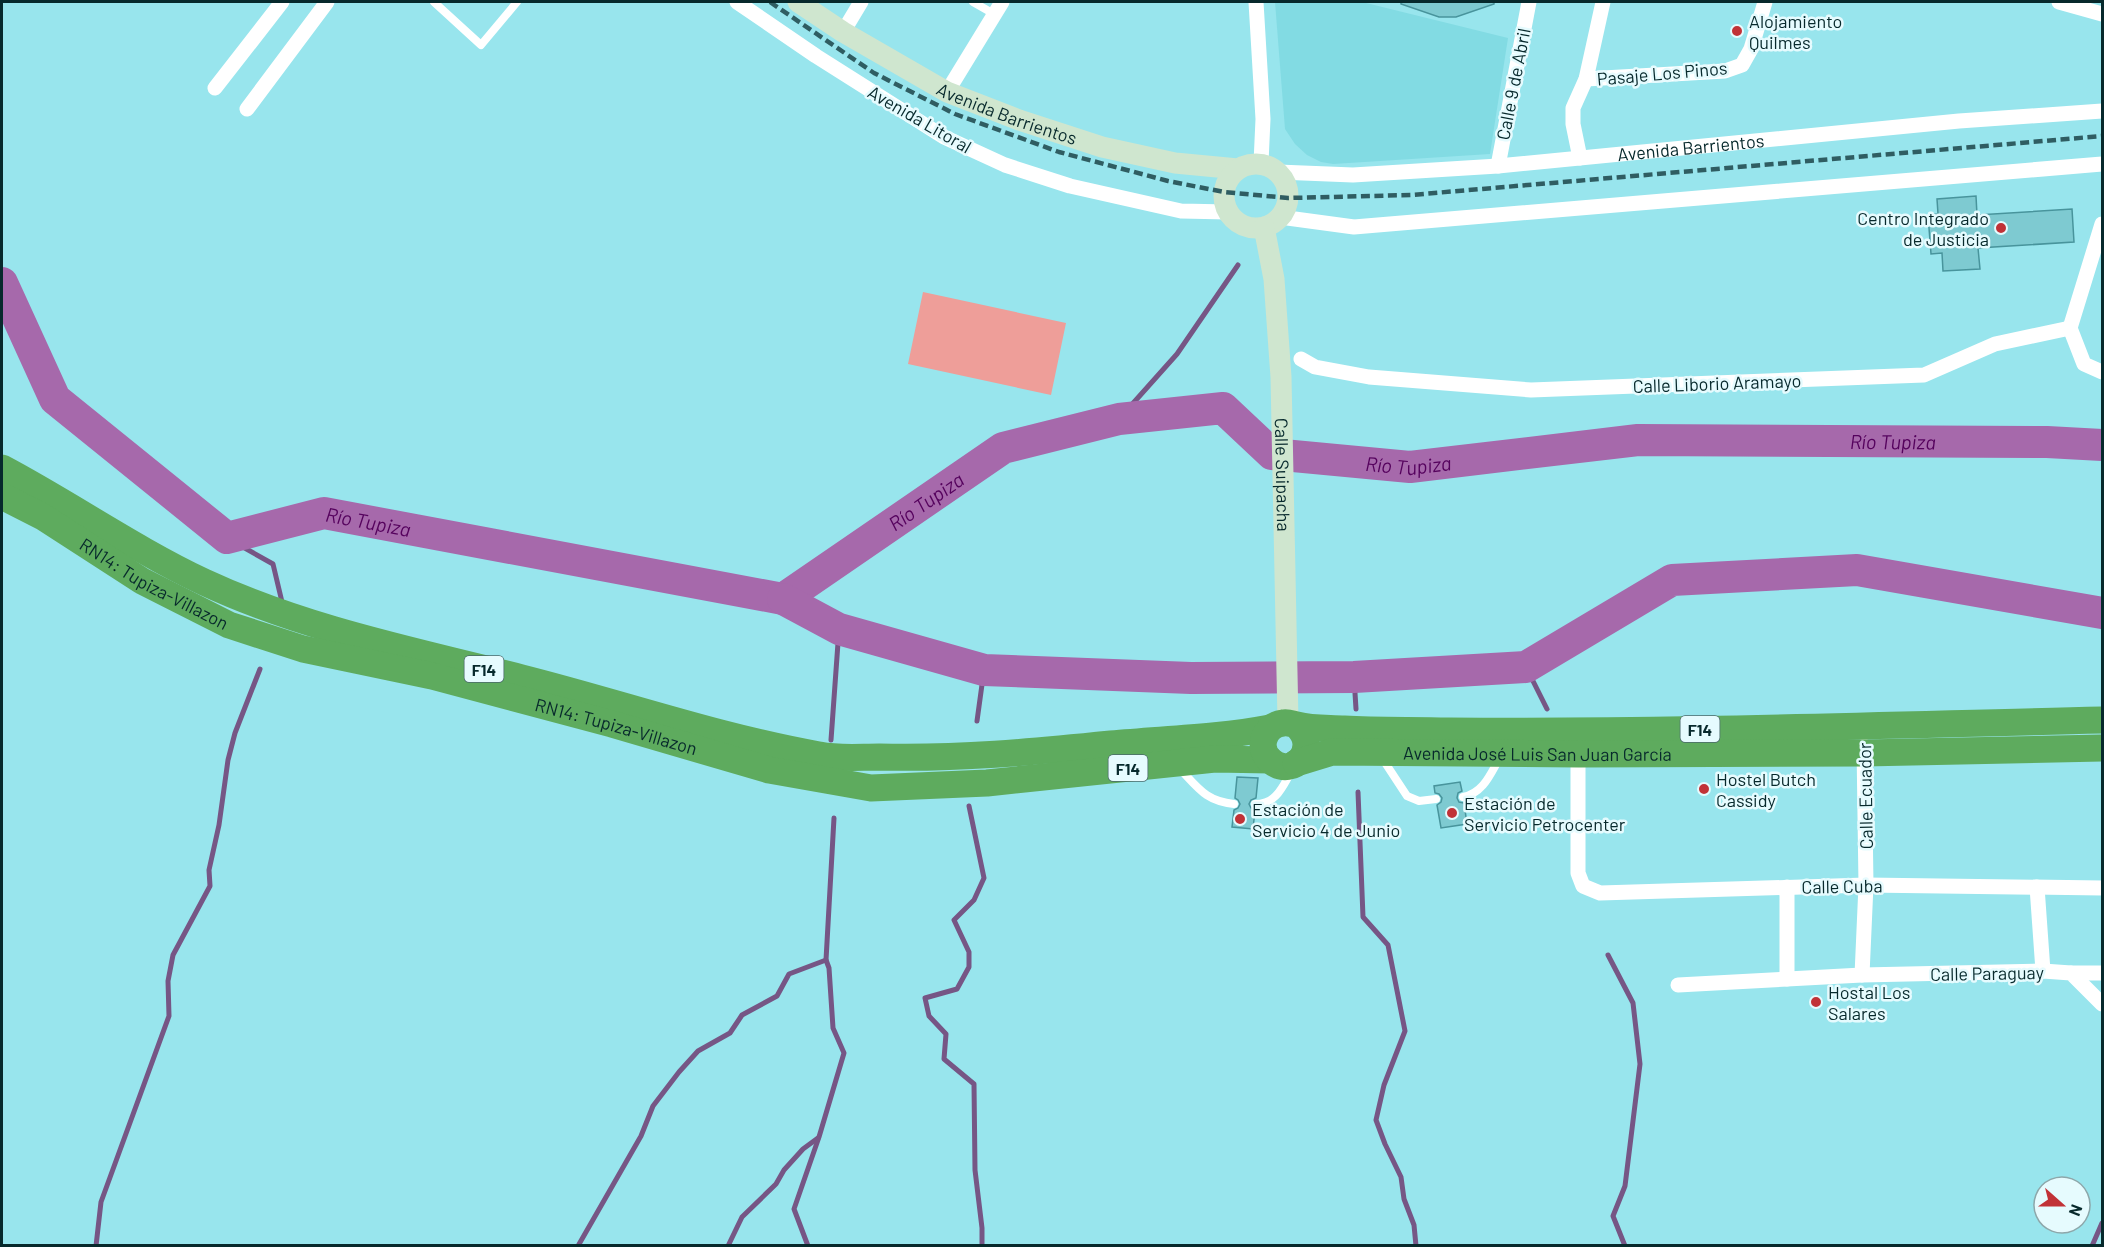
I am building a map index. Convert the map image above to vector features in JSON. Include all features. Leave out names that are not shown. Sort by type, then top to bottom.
[{"type":"highway","name":"RN14: Tupiza-Villazon","points":[[2,468],[68,518],[142,581],[229,625],[303,649],[351,647],[432,676],[785,761],[871,788],[987,783],[1215,759],[1270,760]]},
{"type":"highway","name":"RN14: Tupiza-Villazon","points":[[2,496],[68,518]]},
{"type":"highway","name":"Avenida José Luis San Juan García","points":[[1296,763],[1332,752],[1502,754],[1578,743],[1864,725],[2103,720]]},
{"type":"highway","name":"Avenida José Luis San Juan García","points":[[1285,725],[1578,743],[1864,753],[2103,748]]},
{"type":"highway","name":"RN14: Tupiza-Villazon","points":[[785,761],[823,756],[923,758],[999,755],[1164,739],[1229,736],[1285,725]]},
{"type":"highway","points":[[1270,760],[1263,748],[1263,741],[1285,725],[1302,730],[1307,744],[1305,752],[1296,763]]},
{"type":"highway","points":[[923,758],[925,786]]},
{"type":"highway","name":"F14","points":[[1270,760],[1282,766],[1296,763]]},
{"type":"street","points":[[215,88],[282,2]]},
{"type":"street","points":[[247,109],[327,2]]},
{"type":"street","name":"Avenida Litoral","points":[[737,2],[816,56],[944,137],[1005,165],[1070,186],[1181,211],[1228,212]]},
{"type":"street","name":"Avenida Barrientos","points":[[798,2],[843,32],[947,92],[1018,120],[1102,147],[1175,163],[1238,169]]},
{"type":"street","points":[[843,32],[861,2]]},
{"type":"street","points":[[1256,2],[1263,119],[1270,168],[1288,189],[1286,208],[1272,222]]},
{"type":"street","name":"Calle 9 de Abril","points":[[1498,166],[1529,2]]},
{"type":"street","points":[[1580,158],[1573,124],[1573,108],[1586,79],[1603,2]]},
{"type":"street","name":"Pasaje Los Pinos","points":[[1586,79],[1725,71],[1742,65],[1751,49],[1765,2]]},
{"type":"street","points":[[2060,2],[2103,14]]},
{"type":"street","points":[[947,92],[998,8]]},
{"type":"street","name":"Avenida Barrientos","points":[[1270,168],[1353,175],[1498,166],[1959,122],[2103,111]]},
{"type":"street","points":[[1270,168],[1247,164],[1231,175],[1224,192],[1224,202],[1234,220],[1242,225],[1251,228],[1272,222],[1354,227],[2103,164]]},
{"type":"street","name":"Calle Suipacha","points":[[1272,222],[1281,376],[1285,725]]},
{"type":"street","points":[[2103,224],[2070,328],[2084,364],[2103,372]]},
{"type":"street","name":"Calle Liborio Aramayo","points":[[1301,359],[1315,367],[1369,377],[1531,390],[1924,375],[1995,344],[2070,328]]},
{"type":"street","name":"Calle Ecuador","points":[[1862,975],[1866,885],[1864,725]]},
{"type":"street","name":"Calle Cuba","points":[[1578,743],[1578,873],[1583,886],[1600,893],[1866,885],[2103,888]]},
{"type":"street","points":[[1787,887],[1787,980]]},
{"type":"street","points":[[2037,887],[2043,970]]},
{"type":"street","name":"Calle Paraguay","points":[[1678,985],[1862,975],[2043,970],[2103,974]]},
{"type":"street","points":[[2071,973],[2103,1004]]},
{"type":"lane","points":[[434,2],[481,45],[517,2]]},
{"type":"lane","points":[[973,2],[998,8]]},
{"type":"lane","points":[[1378,752],[1407,796],[1419,801],[1436,799]]},
{"type":"lane","points":[[1463,797],[1472,795],[1483,786],[1502,754]]},
{"type":"lane","points":[[1175,763],[1207,797],[1219,802],[1234,804]]},
{"type":"lane","points":[[1255,804],[1265,804],[1276,797],[1296,763]]},
{"type":"shaded area","points":[[1275,2],[1362,2],[1508,38],[1490,154],[1333,164],[1321,162],[1307,155],[1295,144],[1285,129]]},
{"type":"shaded area","points":[[923,292],[1066,323],[1051,395],[908,364]]},
{"type":"building","points":[[1401,2],[1494,2],[1494,4],[1456,17],[1439,17],[1401,4]]},
{"type":"building","name":"Centro Integrado de Justicia","points":[[1976,196],[1977,215],[2072,209],[2074,242],[1978,248],[1980,269],[1943,271],[1942,253],[1931,254],[1928,215],[1938,214],[1937,199]]},
{"type":"building","points":[[1237,777],[1258,778],[1256,798],[1249,804],[1255,810],[1253,829],[1232,827],[1234,810],[1240,804],[1235,798]]},
{"type":"building","points":[[1460,782],[1462,791],[1458,793],[1457,798],[1459,802],[1464,803],[1467,824],[1441,828],[1437,805],[1442,798],[1435,793],[1434,786]]},
{"type":"waterway","points":[[1119,419],[1177,354],[1238,265]]},
{"type":"waterway","name":"Río Tupiza","points":[[2,283],[55,399],[227,538],[324,513],[783,599],[1003,448],[1119,419],[1223,408],[1272,454],[1410,467],[1638,440],[2047,442],[2102,445]]},
{"type":"waterway","points":[[227,538],[273,564],[282,602]]},
{"type":"waterway","name":"Río Tupiza","points":[[783,599],[839,629],[984,670],[1191,678],[1354,677],[1526,667],[1672,580],[1857,570],[2102,613]]},
{"type":"waterway","points":[[831,740],[839,629]]},
{"type":"waterway","points":[[1526,667],[1547,709]]},
{"type":"waterway","points":[[96,1246],[101,1202],[169,1016],[168,981],[173,955],[210,886],[209,870],[219,825],[228,760],[235,733],[260,669]]},
{"type":"waterway","points":[[977,721],[984,670]]},
{"type":"waterway","points":[[1354,677],[1356,709]]},
{"type":"waterway","points":[[1358,792],[1363,917],[1388,945],[1405,1031],[1384,1085],[1376,1120],[1401,1177],[1404,1199],[1414,1225],[1416,1246]]},
{"type":"waterway","points":[[969,806],[984,878],[974,900],[954,920],[969,952],[969,967],[957,989],[925,998],[929,1016],[946,1034],[944,1059],[974,1084],[975,1170],[982,1246]]},
{"type":"waterway","points":[[808,1246],[794,1209],[819,1137],[844,1053],[833,1028],[829,968],[826,960],[834,818]]},
{"type":"waterway","points":[[1608,955],[1633,1003],[1640,1064],[1625,1186],[1613,1216],[1625,1246]]},
{"type":"waterway","points":[[578,1246],[641,1136],[653,1106],[679,1072],[698,1051],[730,1033],[742,1015],[777,996],[789,974],[826,960]]},
{"type":"waterway","points":[[728,1246],[742,1217],[776,1184],[784,1170],[803,1149],[818,1138]]},
{"type":"waterway","points":[[2092,1246],[2102,1223]]},
{"type":"railway","points":[[770,2],[874,73],[955,114],[1059,152],[1168,181],[1224,192],[1288,198],[1411,195],[2102,136]]},
{"type":"place","name":"Alojamiento Quilmes","points":[[1737,31]]},
{"type":"place","name":"Centro Integrado de Justicia","points":[[2001,228]]},
{"type":"place","name":"Hostel Butch Cassidy","points":[[1704,789]]},
{"type":"place","name":"Estación de Servicio Petrocenter","points":[[1452,813]]},
{"type":"place","name":"Estación de Servicio 4 de Junio","points":[[1240,819]]},
{"type":"place","name":"Hostal Los Salares","points":[[1816,1002]]}]
